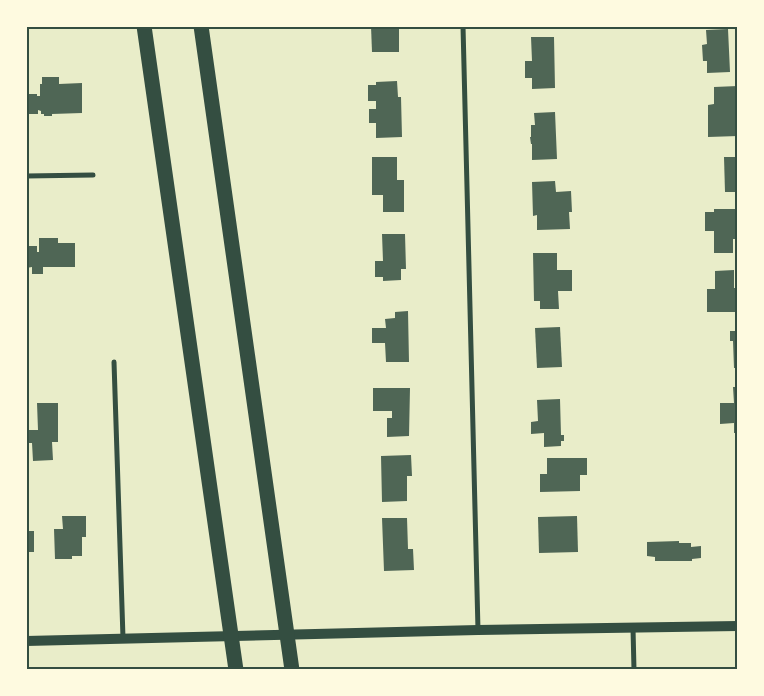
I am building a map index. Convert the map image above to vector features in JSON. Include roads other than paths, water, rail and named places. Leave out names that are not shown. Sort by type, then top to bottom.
[{"type":"highway","points":[[144,26],[236,670]]},
{"type":"highway","points":[[201,26],[292,670]]},
{"type":"main road","points":[[26,641],[738,626]]},
{"type":"street","points":[[463,26],[478,630]]},
{"type":"street","points":[[26,176],[93,175]]},
{"type":"street","points":[[114,362],[123,638]]},
{"type":"street","points":[[633,628],[634,670]]}]
